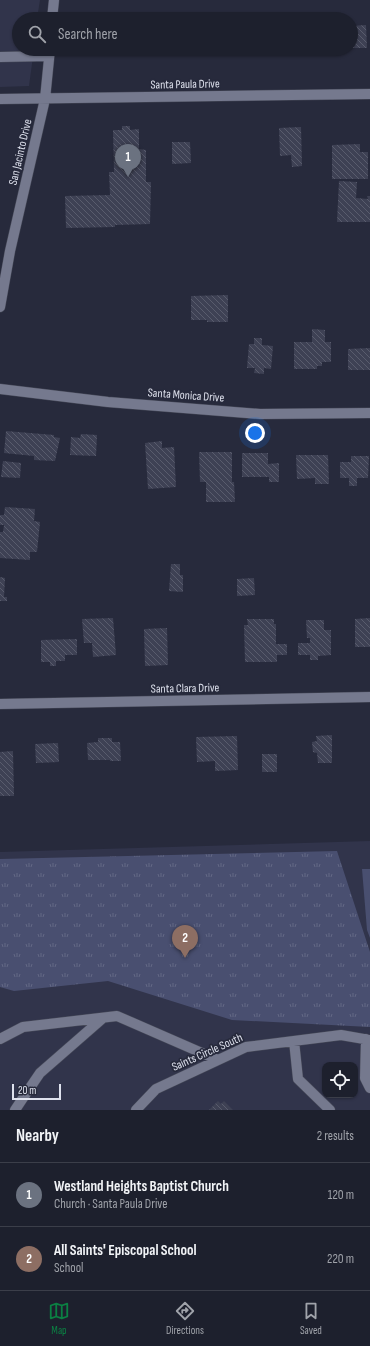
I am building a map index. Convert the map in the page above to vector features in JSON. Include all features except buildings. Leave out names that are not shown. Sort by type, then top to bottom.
[{"type":"street","points":[[53,12],[54,0]]},
{"type":"street","points":[[0,57],[12,56]]},
{"type":"street","name":"San Jacinto Drive","points":[[0,307],[10,251],[45,99],[49,56]]},
{"type":"street","name":"Santa Paula Drive","points":[[0,99],[370,94]]},
{"type":"street","name":"Santa Monica Drive","points":[[0,389],[108,402],[260,414],[370,413]]},
{"type":"street","name":"Santa Clara Drive","points":[[0,704],[370,697]]},
{"type":"street","points":[[0,1039],[23,1027],[117,1016],[218,1060]]},
{"type":"street","points":[[15,1110],[40,1073],[103,1018]]},
{"type":"street","name":"Saints Circle South","points":[[136,1110],[156,1089],[246,1047],[341,1035],[368,1040]]},
{"type":"street","points":[[368,1040],[365,1078],[370,1088]]},
{"type":"street","points":[[294,1041],[298,1079],[330,1110]]},
{"type":"shaded area","points":[[0,0],[40,0],[38,12],[12,12],[12,56],[33,56],[29,86],[0,87]]},
{"type":"shaded area","points":[[370,841],[370,1110],[0,1110],[0,852]]},
{"type":"green space","points":[[337,851],[370,952],[370,1027],[232,1020],[108,981],[14,991],[0,987],[0,859]]},
{"type":"green space","points":[[362,869],[370,869],[370,938],[367,930]]},
{"type":"place","name":"Westland Heights Baptist Church","points":[[128,177]]},
{"type":"place","name":"All Saints' Episcopal School","points":[[185,958]]}]
